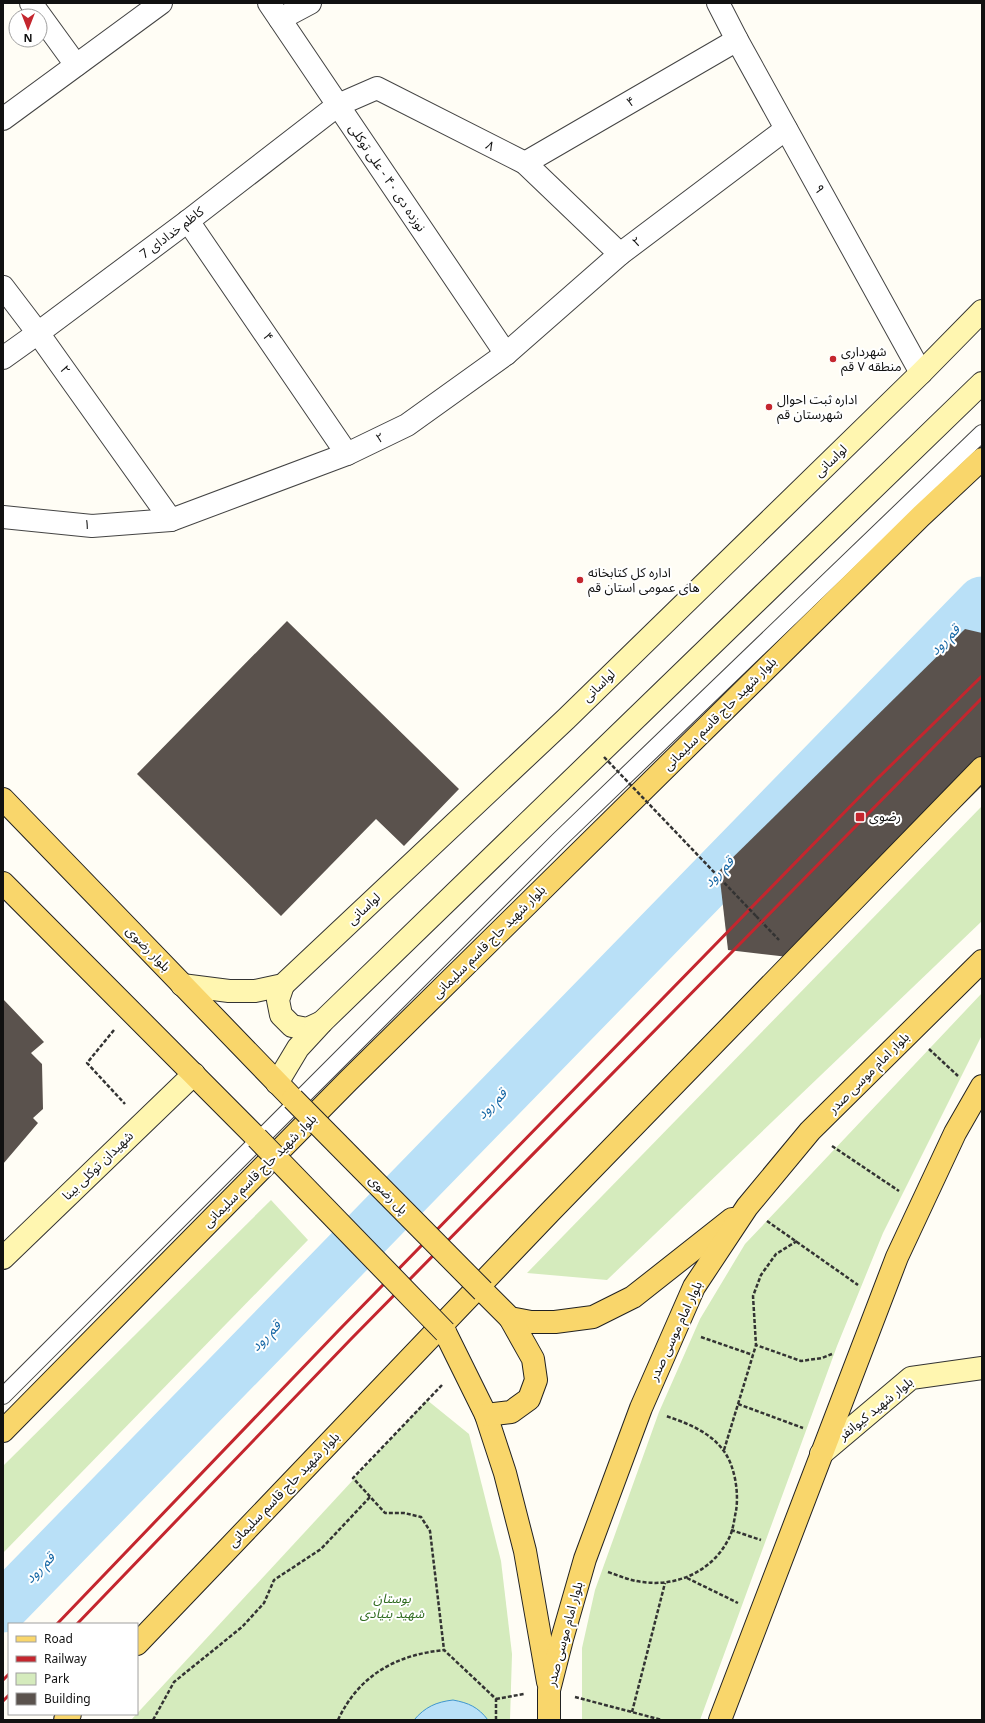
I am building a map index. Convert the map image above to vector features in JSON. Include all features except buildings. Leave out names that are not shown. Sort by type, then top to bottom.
[{"type":"main road","name":"لواسانی","points":[[283,985],[566,719],[921,374],[982,311]]},
{"type":"main road","points":[[277,1083],[298,1048],[322,1022],[982,383]]},
{"type":"main road","name":"بلوار شهید حاج قاسم سلیمانی","points":[[3,1431],[354,1076],[921,516],[982,459]]},
{"type":"main road","name":"بلوار شهید حاج قاسم سلیمانی","points":[[138,1643],[550,1212],[982,768]]},
{"type":"main road","name":"بلوار رضوی","points":[[3,799],[293,1099]]},
{"type":"main road","points":[[3,883],[194,1074],[445,1332],[486,1415],[505,1473],[525,1551],[534,1596],[549,1690]]},
{"type":"main road","name":"بلوار امام موسی صدر","points":[[549,1720],[549,1690],[585,1559],[641,1408],[694,1287],[747,1207],[810,1131],[982,961]]},
{"type":"main road","points":[[182,985],[229,991],[255,991],[283,985]]},
{"type":"main road","points":[[283,985],[278,1000],[281,1015],[292,1026],[307,1029],[322,1022]]},
{"type":"main road","name":"شهیدان توکلی بینا","points":[[3,1258],[194,1074]]},
{"type":"main road","points":[[720,1720],[897,1257],[955,1133],[980,1090]]},
{"type":"main road","name":"پل رضوی","points":[[293,1099],[510,1318],[533,1359],[536,1380],[528,1399],[511,1412],[486,1415]]},
{"type":"main road","points":[[510,1318],[531,1322],[555,1322],[593,1317],[632,1297],[747,1207]]},
{"type":"main road","name":"بلوار شهید کیوانفر","points":[[821,1454],[911,1378],[982,1368]]},
{"type":"street","points":[[31,3],[76,65]]},
{"type":"street","points":[[3,119],[161,3]]},
{"type":"street","points":[[274,11],[310,3]]},
{"type":"street","name":"۹","points":[[718,3],[921,374]]},
{"type":"street","name":"نوزده دی ۴۰ - علی توکلی","points":[[274,11],[506,354]]},
{"type":"street","name":"۴","points":[[525,164],[737,40]]},
{"type":"street","name":"۸","points":[[338,105],[377,88],[525,164],[620,254]]},
{"type":"street","name":"7 کاظم خدادای","points":[[3,358],[188,221],[338,105]]},
{"type":"street","name":"۲","points":[[3,287],[38,333],[171,520],[347,454],[407,425],[506,354],[620,254],[786,129]]},
{"type":"street","name":"۴","points":[[188,221],[347,454]]},
{"type":"street","name":"۱","points":[[3,517],[92,526],[171,520]]},
{"type":"lane","points":[[3,1396],[559,840],[982,433]]},
{"type":"path","points":[[604,757],[797,957]]},
{"type":"path","points":[[130,1010],[87,1063],[143,1123]]},
{"type":"path","points":[[910,1032],[980,1090]]},
{"type":"path","points":[[810,1131],[921,1206]]},
{"type":"path","points":[[747,1207],[880,1300]]},
{"type":"path","points":[[724,1450],[756,1346],[753,1296],[761,1275],[776,1254],[797,1241]]},
{"type":"path","points":[[676,1328],[753,1355]]},
{"type":"path","points":[[756,1346],[801,1361],[822,1358],[866,1337]]},
{"type":"path","points":[[462,1365],[353,1478],[385,1513],[404,1513],[421,1517],[430,1531],[444,1650],[496,1699],[496,1720]]},
{"type":"path","points":[[738,1404],[802,1427],[821,1454]]},
{"type":"path","points":[[585,1559],[607,1572],[626,1578],[643,1582],[665,1583],[686,1578],[704,1568],[718,1555],[729,1539],[737,1502],[737,1484],[724,1450],[696,1427],[641,1408]]},
{"type":"path","points":[[153,1720],[174,1682],[242,1627],[264,1603],[274,1580],[321,1549],[370,1497]]},
{"type":"path","points":[[731,1530],[786,1548]]},
{"type":"path","points":[[686,1578],[761,1613]]},
{"type":"path","points":[[632,1712],[665,1583]]},
{"type":"path","points":[[338,1720],[355,1693],[370,1678],[386,1667],[404,1658],[424,1652],[444,1650]]},
{"type":"path","points":[[549,1690],[662,1720]]},
{"type":"green space","points":[[982,806],[982,921],[607,1280],[527,1273]]},
{"type":"green space","points":[[982,993],[982,1035],[883,1233],[837,1346],[700,1720],[582,1720],[582,1648],[595,1590],[659,1412],[700,1319],[745,1244]]},
{"type":"green space","points":[[271,1200],[308,1240],[3,1553],[3,1466]]},
{"type":"green space","name":"بوستان شهید بنیادی","points":[[427,1400],[469,1434],[501,1561],[512,1654],[510,1720],[131,1720],[136,1715],[138,1715],[138,1712]]},
{"type":"water","points":[[453,1700],[473,1706],[488,1720],[414,1720],[431,1706],[441,1702]]},
{"type":"waterway","name":"قم رود","points":[[3,1607],[982,602]]},
{"type":"railway","points":[[58,1623],[339,1330],[876,780],[982,676]]},
{"type":"railway","points":[[78,1623],[351,1339],[982,698]]},
{"type":"railway","points":[[3,1680],[8,1675]]},
{"type":"railway","points":[[3,1701],[8,1696]]},
{"type":"place","name":"شهرداری منطقه ۷ قم","points":[[833,359]]},
{"type":"place","name":"اداره ثبت احوال شهرستان قم","points":[[769,407]]},
{"type":"place","name":"اداره کل کتابخانه های عمومی استان قم","points":[[580,580]]},
{"type":"place","name":"رضوی","points":[[860,817]]}]
